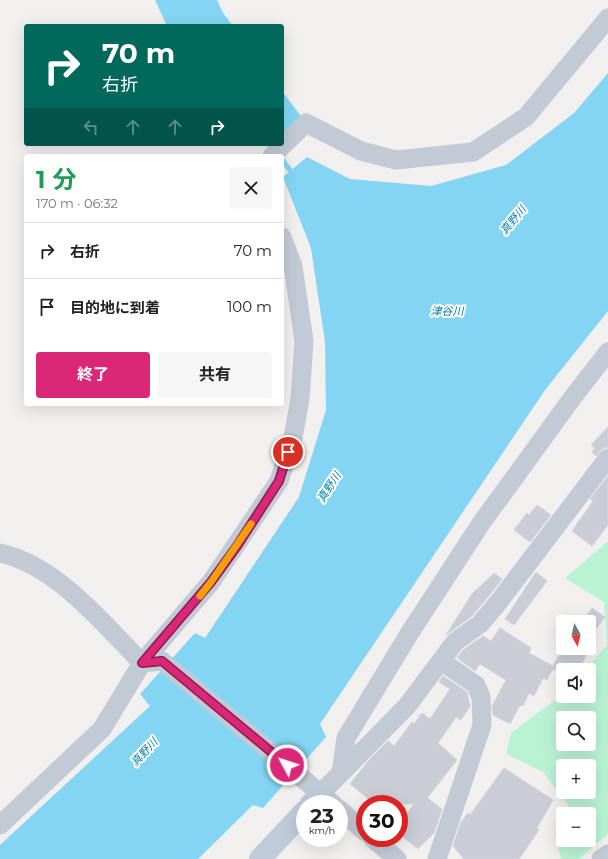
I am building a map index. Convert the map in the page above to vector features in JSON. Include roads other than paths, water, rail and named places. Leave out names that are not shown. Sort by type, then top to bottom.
[{"type":"street","points":[[284,144],[306,123],[361,151],[396,160],[473,152],[526,117],[608,18]]},
{"type":"street","points":[[274,154],[282,146]]},
{"type":"street","points":[[0,825],[102,729],[142,663],[211,582],[279,481],[293,438],[300,399],[304,341],[293,266],[284,242]]},
{"type":"street","points":[[341,773],[346,738],[409,634],[482,522],[573,397],[608,352]]},
{"type":"street","points":[[320,795],[407,706],[455,642],[480,624],[497,604],[608,458]]},
{"type":"street","points":[[0,553],[16,557],[59,582],[142,663]]},
{"type":"street","points":[[142,663],[162,661],[318,795]]},
{"type":"street","points":[[437,859],[482,725],[481,697],[476,685],[440,661]]},
{"type":"street","points":[[348,817],[356,824]]},
{"type":"street","points":[[260,859],[296,821]]},
{"type":"street","points":[[383,847],[397,859]]},
{"type":"street","points":[[601,859],[608,854]]},
{"type":"water","points":[[155,0],[217,0],[223,13],[231,24],[166,24]]},
{"type":"water","name":"津谷川","points":[[608,73],[608,311],[545,390],[320,724],[326,737],[263,808],[253,805],[198,859],[0,859],[0,845],[150,706],[140,694],[195,633],[205,638],[299,497],[326,410],[325,342],[311,248],[284,176],[307,157],[350,179],[431,186],[506,165],[574,113]]},
{"type":"water","points":[[284,94],[306,123],[284,132]]},
{"type":"waterway","points":[[284,162],[294,176]]},
{"type":"water label","name":"真野川","points":[[513,220]]},
{"type":"water label","name":"真野川","points":[[329,487]]},
{"type":"water label","name":"真野川","points":[[144,752]]}]
